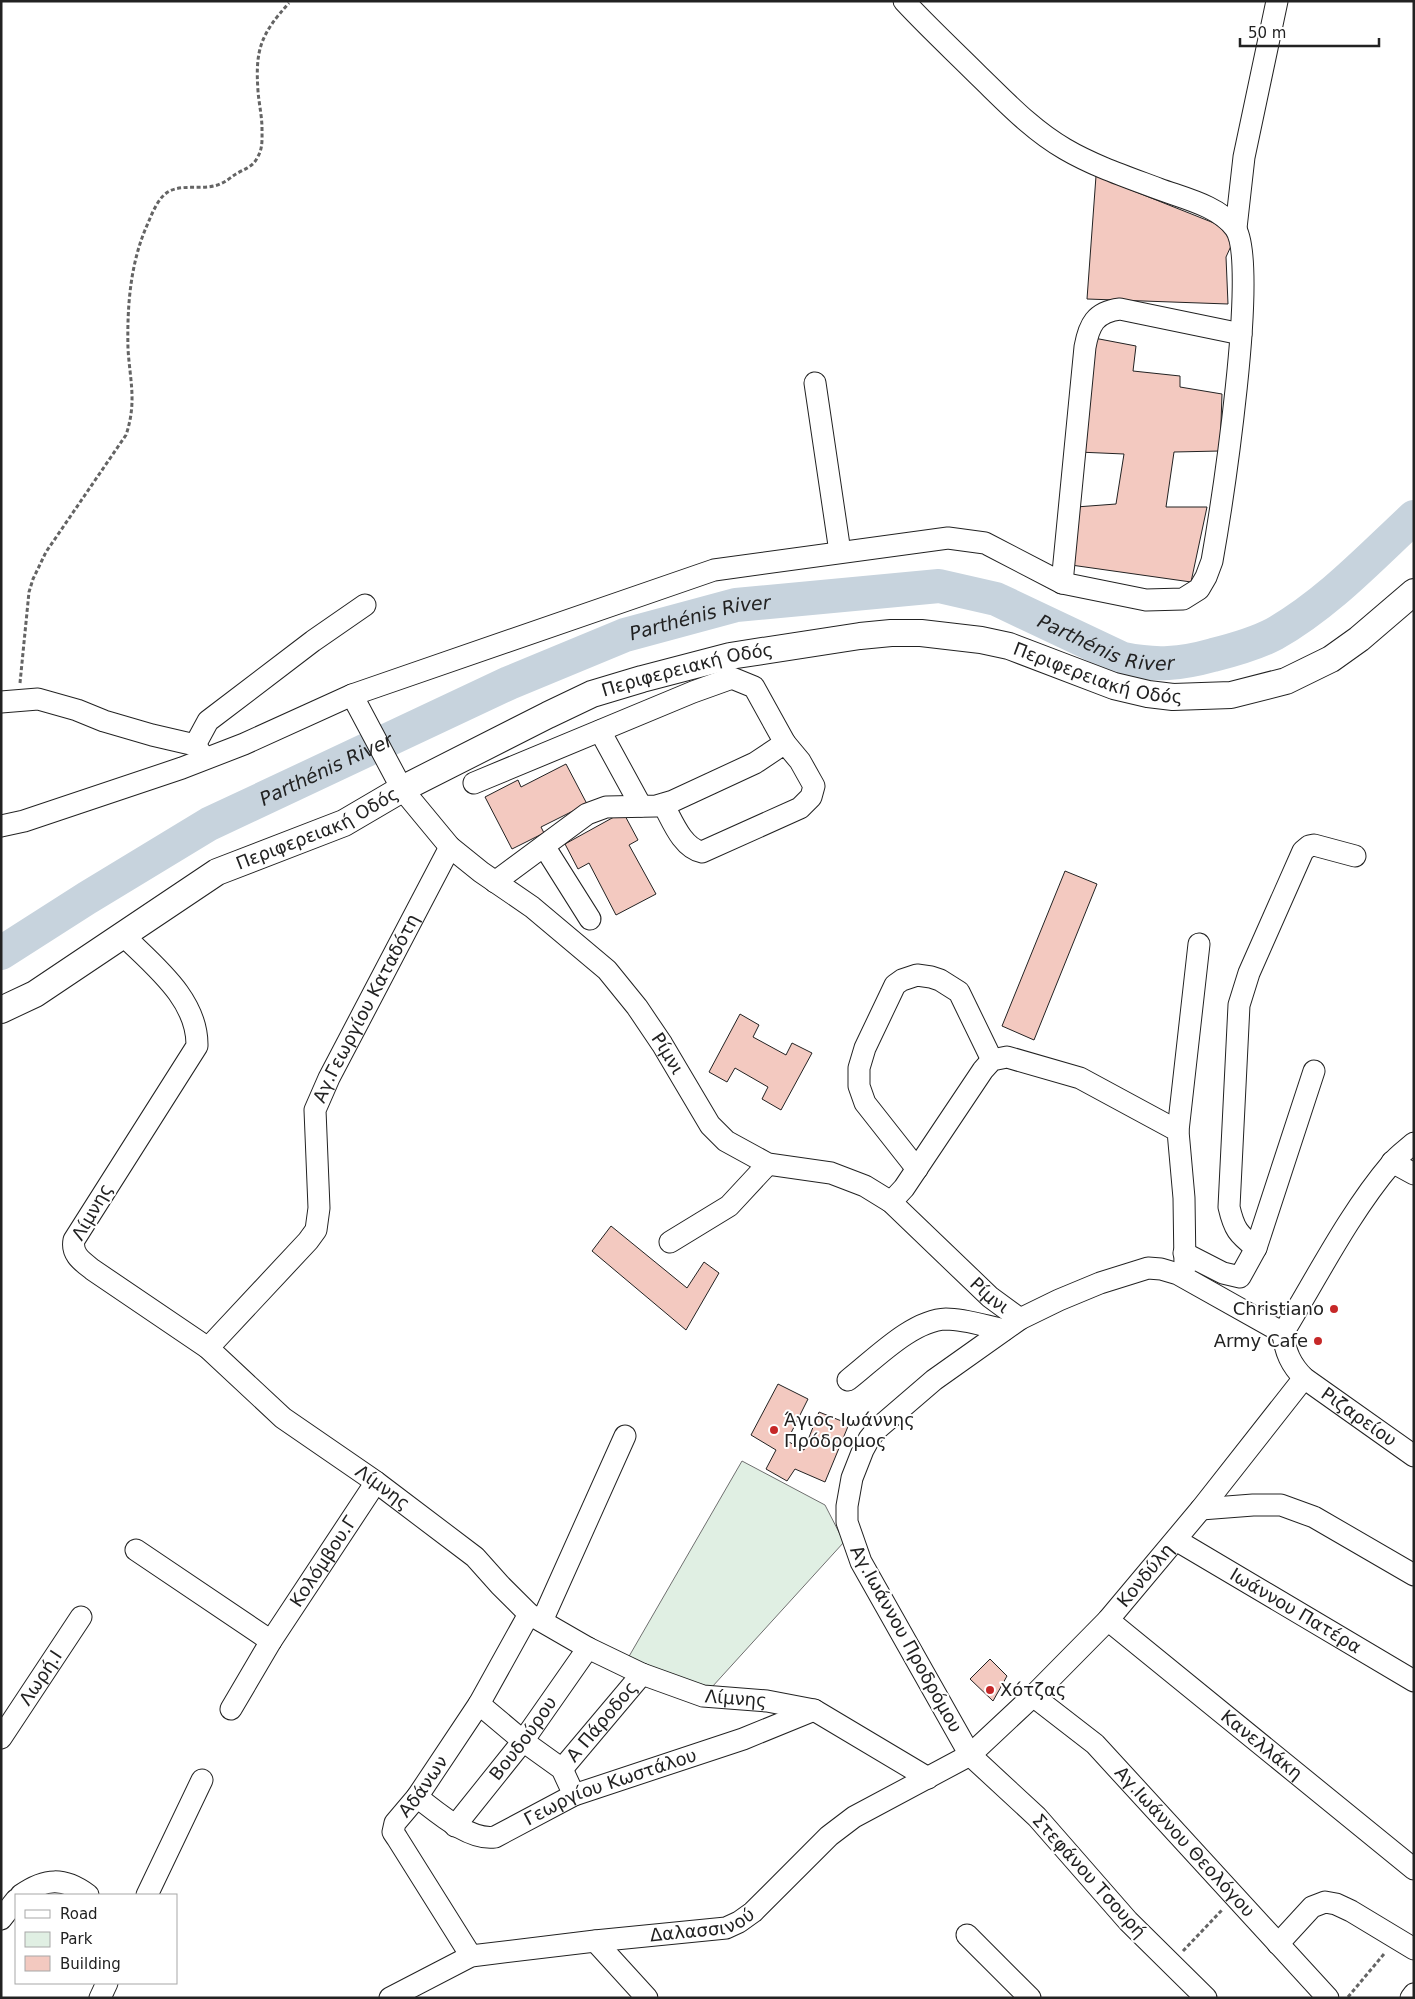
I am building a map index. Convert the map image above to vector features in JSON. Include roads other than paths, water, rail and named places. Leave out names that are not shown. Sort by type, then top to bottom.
[{"type":"main road","name":"Περιφερειακή Οδός","points":[[1,1010],[35,994],[218,872],[344,823],[402,788],[539,719],[592,694],[642,678],[730,656],[891,633],[948,635],[1009,646],[1114,686],[1148,694],[1173,697],[1232,695],[1286,681],[1331,659],[1360,639],[1414,592]]},
{"type":"street","points":[[1,826],[24,821],[126,788],[200,752],[244,744],[352,695],[714,570],[948,538],[985,543],[1062,583],[1146,600],[1183,599],[1199,589],[1212,561],[1220,515],[1241,334],[1243,255],[1242,242],[1236,228],[1222,216],[1211,210],[1095,164],[1051,141],[1029,124],[924,23],[904,1]]},
{"type":"street","points":[[1236,228],[1244,157],[1277,1]]},
{"type":"street","points":[[1062,583],[1085,347],[1093,323],[1103,313],[1120,309],[1241,334]]},
{"type":"street","points":[[815,384],[840,552]]},
{"type":"street","points":[[200,752],[208,721],[313,640],[366,605]]},
{"type":"street","points":[[474,783],[693,692],[732,678],[754,687],[785,743],[800,761],[814,786],[811,797],[800,808],[702,852],[694,850],[684,841],[663,804]]},
{"type":"street","name":"Ρίμνι","points":[[352,695],[402,788],[450,847],[464,860],[532,907],[606,970],[637,1007],[662,1044],[710,1125],[726,1141],[768,1164],[831,1173],[865,1186],[891,1202],[978,1286],[1012,1325]]},
{"type":"street","points":[[10,701],[38,699],[77,710],[104,721],[200,752]]},
{"type":"street","points":[[600,731],[641,806]]},
{"type":"street","points":[[495,882],[587,814],[606,807],[656,806],[663,804],[755,763],[785,743]]},
{"type":"street","points":[[1256,1248],[1241,1237],[1233,1226],[1229,1207],[1239,1005],[1249,973],[1303,851],[1308,846],[1314,845],[1355,856]]},
{"type":"street","points":[[544,846],[590,919]]},
{"type":"street","name":"Αγ.Γεωργίου Καταδότη","points":[[208,1348],[308,1241],[316,1230],[319,1208],[315,1110],[329,1078],[450,847]]},
{"type":"street","name":"Λίμνης","points":[[123,935],[171,983],[194,1020],[197,1046],[74,1240],[72,1247],[77,1257],[93,1270],[208,1348],[283,1418],[376,1482],[475,1557],[500,1585],[536,1617],[588,1648],[642,1674],[703,1696],[767,1701],[814,1710],[928,1778]]},
{"type":"street","points":[[1186,1278],[1184,1198],[1178,1131],[1199,944]]},
{"type":"street","points":[[917,1169],[865,1104],[859,1086],[859,1068],[865,1048],[895,985],[902,980],[916,975],[940,980],[959,992],[992,1060]]},
{"type":"street","points":[[891,1202],[904,1188],[983,1070],[992,1060],[1007,1058],[1080,1078],[1178,1131]]},
{"type":"street","points":[[1184,1253],[1223,1274],[1240,1277],[1256,1248],[1314,1071]]},
{"type":"street","points":[[1283,1333],[1376,1182],[1392,1162],[1414,1143]]},
{"type":"street","points":[[1392,1162],[1414,1174]]},
{"type":"street","points":[[670,1242],[730,1206],[768,1164]]},
{"type":"street","name":"Αγ.Ιωάννου Προδρόμου","points":[[970,1755],[861,1562],[847,1522],[847,1506],[852,1478],[863,1450],[878,1429],[934,1380],[1012,1325],[1100,1283],[1148,1268],[1162,1269],[1186,1278],[1283,1333]]},
{"type":"street","points":[[848,1380],[906,1334],[931,1322],[946,1319],[1012,1325]]},
{"type":"street","name":"Ριζαρείου","points":[[1283,1333],[1290,1361],[1304,1378],[1414,1456]]},
{"type":"street","name":"Κονδύλη","points":[[970,1755],[1033,1696],[1108,1620],[1176,1540],[1304,1378]]},
{"type":"street","name":"Αδάνων","points":[[471,1956],[393,1832],[398,1819],[417,1797],[536,1617],[625,1436]]},
{"type":"street","name":"Κολόμβου.Γ","points":[[231,1709],[271,1641],[376,1482]]},
{"type":"street","points":[[1201,1509],[1253,1505],[1281,1506],[1314,1517],[1414,1575]]},
{"type":"street","name":"Ιωάννου Πατέρα","points":[[1176,1540],[1414,1682]]},
{"type":"street","points":[[136,1550],[271,1641]]},
{"type":"street","name":"Λωρή.Ι","points":[[1,1738],[81,1617]]},
{"type":"street","name":"Κανελλάκη","points":[[1108,1620],[1414,1869]]},
{"type":"street","name":"Βουδούρου","points":[[455,1826],[523,1741],[588,1648]]},
{"type":"street","name":"Α Πάροδος","points":[[562,1768],[642,1674]]},
{"type":"street","name":"Αγ.Ιωάννου Θεολόγου","points":[[1033,1696],[1095,1744],[1328,1998]]},
{"type":"street","points":[[479,1704],[523,1741],[562,1768],[574,1795]]},
{"type":"street","name":"Γεωργίου Κωστάλου","points":[[417,1797],[455,1826],[488,1838],[495,1837],[574,1795],[743,1739],[814,1710]]},
{"type":"street","name":"Δαλασσινού","points":[[390,1998],[471,1956],[726,1928],[739,1922],[769,1896],[828,1836],[854,1817],[970,1755]]},
{"type":"street","name":"Στεφάνου Τσουρή","points":[[970,1755],[1037,1817],[1128,1921],[1206,1998]]},
{"type":"street","points":[[147,1894],[202,1780]]},
{"type":"street","points":[[22,1894],[31,1888],[49,1882],[62,1881],[86,1894]]},
{"type":"street","points":[[1,1919],[15,1901]]},
{"type":"street","points":[[1278,1944],[1312,1907],[1325,1902],[1336,1904],[1350,1911],[1405,1944]]},
{"type":"street","points":[[967,1936],[1030,1998]]},
{"type":"street","points":[[595,1941],[646,1998]]},
{"type":"street","points":[[100,1998],[107,1984]]},
{"type":"street","points":[[1412,1998],[1414,1994]]},
{"type":"waterway","name":"Parthénis River","points":[[1,953],[209,824],[509,683],[625,635],[736,605],[939,586],[996,599],[1123,659],[1146,663],[1179,662],[1252,644],[1274,634],[1330,595],[1414,517]]},
{"type":"place","name":"Christiano","points":[[1334,1309]]},
{"type":"place","name":"Army Cafe","points":[[1318,1341]]},
{"type":"place","name":"Άγιος Ιωάννης Πρόδρομος","points":[[774,1430]]},
{"type":"place","name":"Χότζας","points":[[990,1690]]}]
